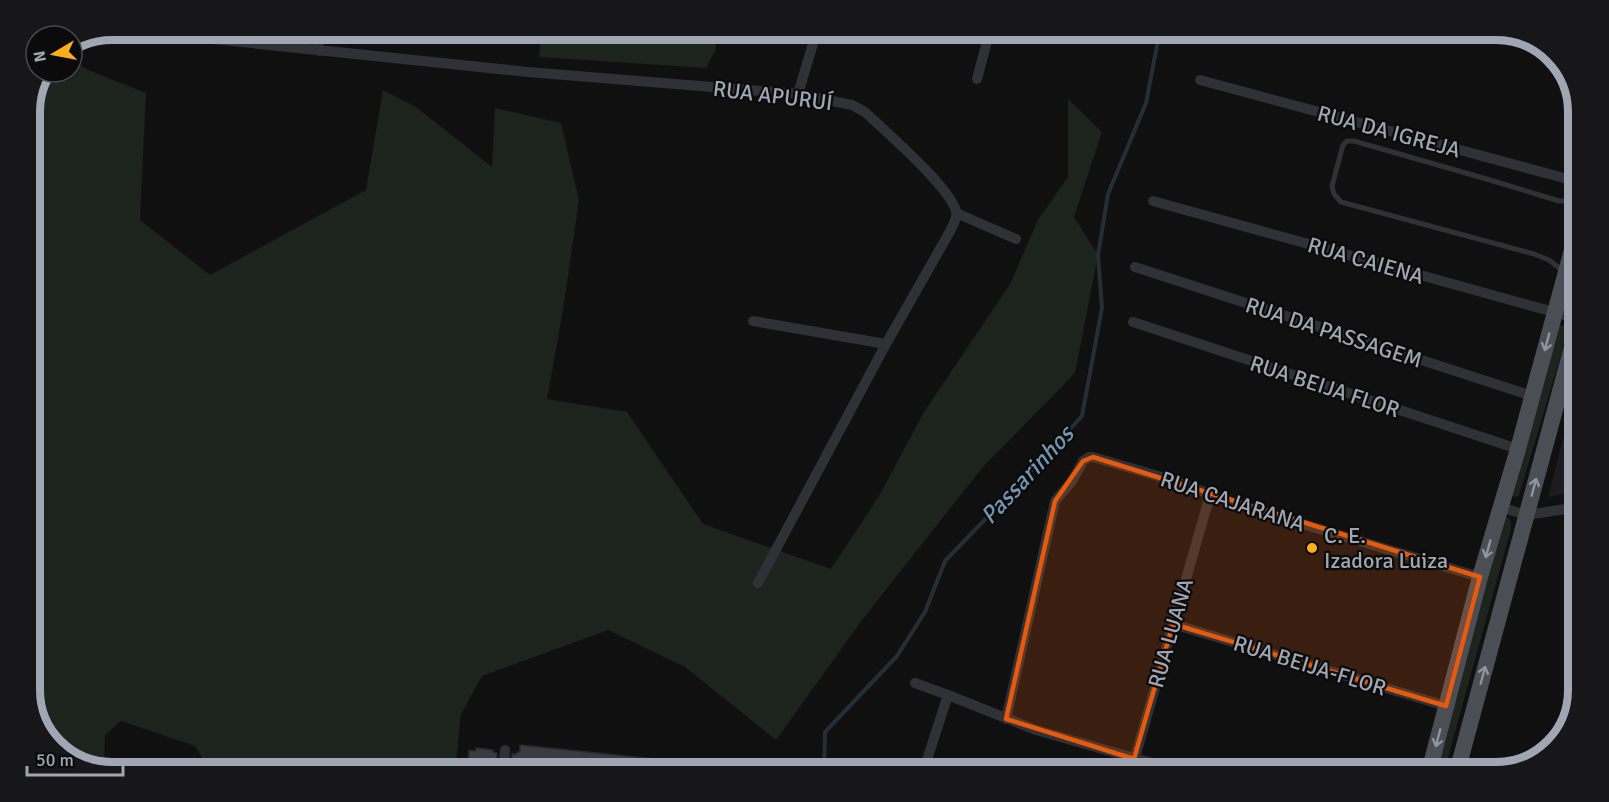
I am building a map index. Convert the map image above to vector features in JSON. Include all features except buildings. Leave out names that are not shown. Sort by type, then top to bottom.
[{"type":"main road","points":[[1432,762],[1480,577],[1568,266]]},
{"type":"main road","points":[[1459,762],[1568,360]]},
{"type":"street","name":"RUA APURUÍ","points":[[218,40],[528,72],[798,94],[852,105],[865,112],[937,182],[956,212]]},
{"type":"street","points":[[318,40],[319,51]]},
{"type":"street","points":[[798,94],[814,40]]},
{"type":"street","points":[[977,79],[987,40]]},
{"type":"street","name":"RUA DA IGREJA","points":[[1200,80],[1568,181]]},
{"type":"street","name":"RUA CAIENA","points":[[1153,201],[1568,317]]},
{"type":"street","points":[[758,583],[886,344],[949,233],[956,212],[1016,239]]},
{"type":"street","name":"RUA DA PASSAGEM","points":[[1136,267],[1532,396]]},
{"type":"street","points":[[753,321],[886,344]]},
{"type":"street","name":"RUA BEIJA FLOR","points":[[1133,322],[1518,449]]},
{"type":"street","name":"RUA CAJARANA","points":[[1006,718],[1055,501],[1072,481],[1083,461],[1089,458],[1093,457],[1175,481],[1210,495],[1480,577]]},
{"type":"street","name":"RUA LUANA","points":[[1133,762],[1210,495]]},
{"type":"street","points":[[1500,507],[1526,515],[1568,509]]},
{"type":"street","name":"RUA BEIJA-FLOR","points":[[1173,624],[1446,706]]},
{"type":"street","points":[[915,683],[1036,730],[1145,762]]},
{"type":"street","points":[[926,762],[948,695]]},
{"type":"street","points":[[504,762],[505,750]]},
{"type":"lane","points":[[1566,274],[1549,260],[1534,254],[1341,202],[1334,194],[1332,186],[1343,145],[1347,141],[1354,141],[1559,201],[1568,201]]},
{"type":"highlighted area","points":[[1093,457],[1480,577],[1446,706],[1173,624],[1134,759],[1006,719],[1055,501],[1083,461]]},
{"type":"shaded area","points":[[540,40],[715,40],[716,49],[706,68],[539,57]]},
{"type":"shaded area","points":[[84,68],[146,93],[140,220],[210,275],[366,190],[383,90],[416,107],[492,167],[495,108],[561,123],[579,200],[547,399],[627,412],[703,524],[831,569],[879,496],[924,412],[1010,284],[1038,220],[1068,177],[1068,99],[1102,132],[1074,217],[1098,255],[1075,373],[982,468],[862,620],[776,740],[685,667],[608,630],[482,676],[461,714],[456,762],[205,762],[195,746],[121,721],[105,735],[104,761],[89,758],[65,744],[58,737],[44,713],[41,694],[41,635],[44,632],[41,624],[41,108],[46,85],[84,84]]},
{"type":"shaded area","points":[[1568,287],[1568,302],[1565,299]]},
{"type":"shaded area","points":[[1559,325],[1567,326],[1563,348],[1519,495],[1512,496]]},
{"type":"shaded area","points":[[1568,420],[1568,493],[1548,497]]},
{"type":"shaded area","points":[[1508,517],[1511,529],[1447,762],[1436,762],[1504,518]]},
{"type":"waterway","name":"Passarinhos","points":[[824,762],[825,732],[897,656],[925,612],[945,561],[1082,416],[1102,308],[1098,255],[1108,194],[1146,103],[1158,40]]},
{"type":"place","name":"C. E. Izadora Luiza","points":[[1312,548]]}]
